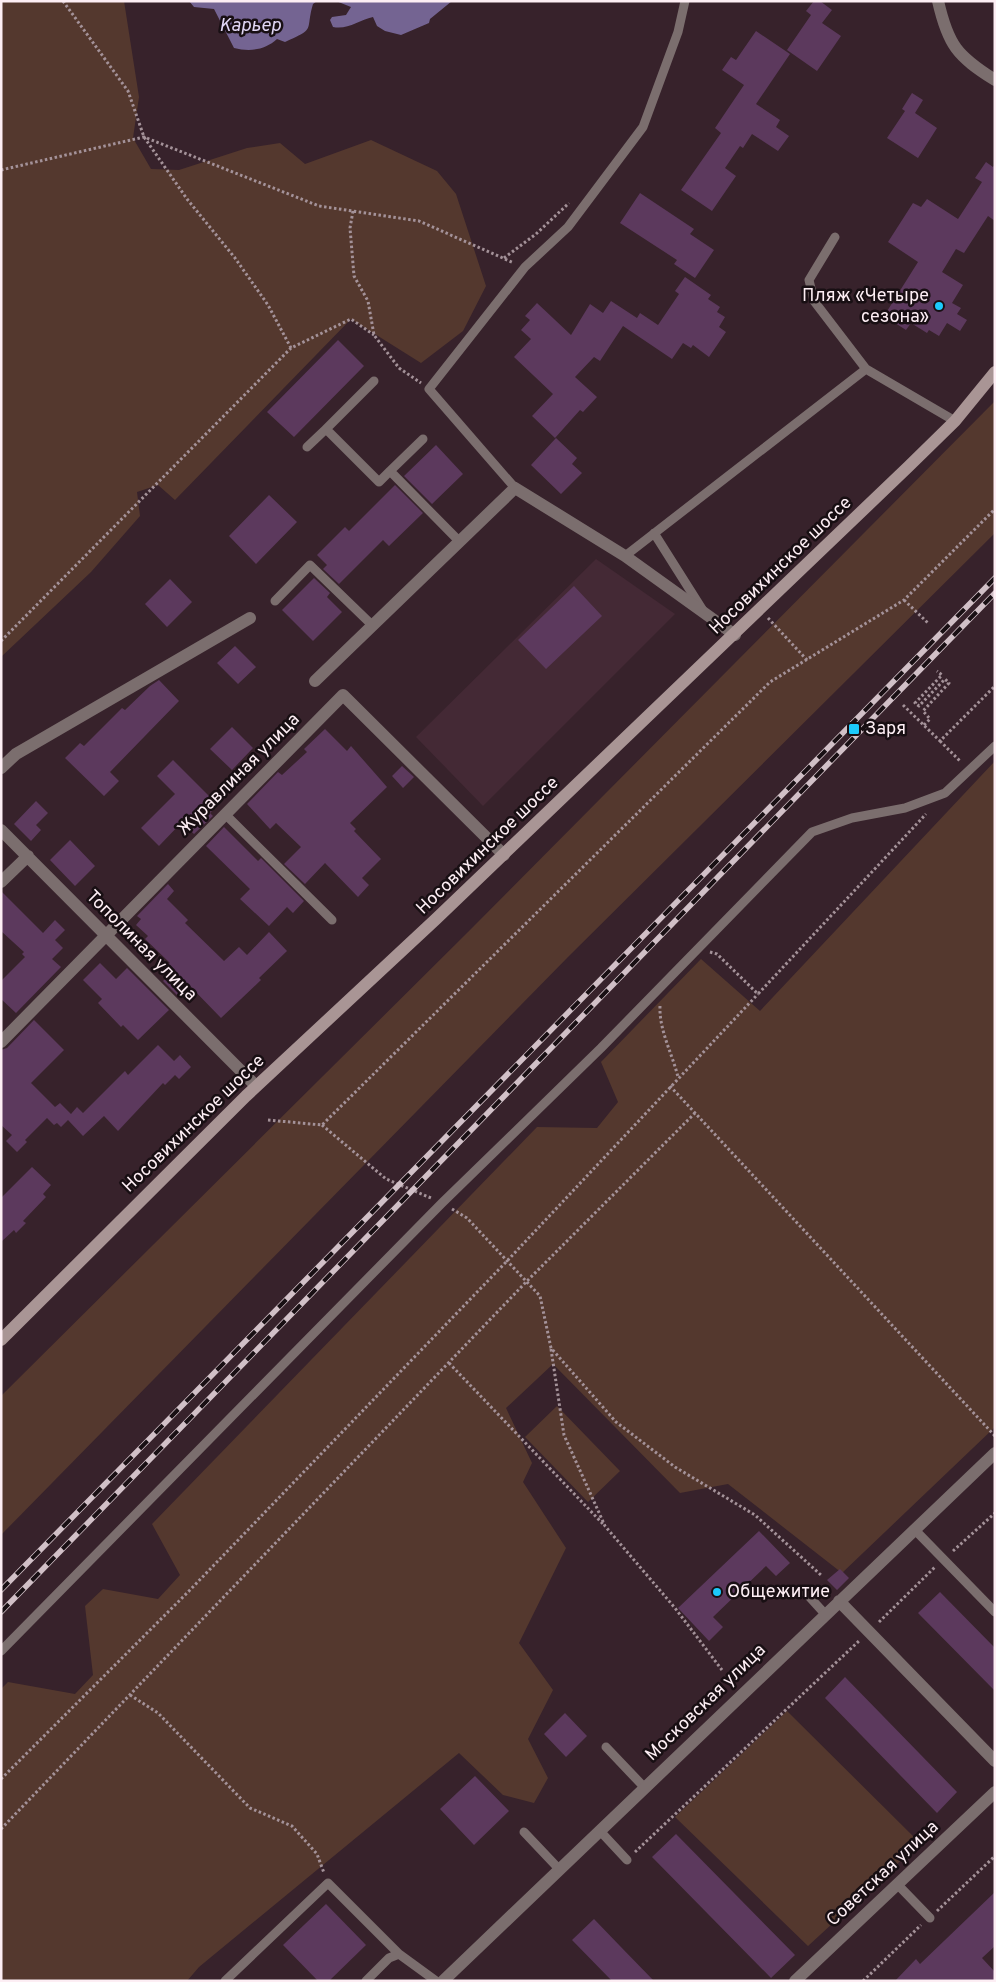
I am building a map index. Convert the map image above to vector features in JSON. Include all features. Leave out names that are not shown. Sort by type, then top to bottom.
[{"type":"main road","name":"Носовихинское шоссе","points":[[1,1340],[256,1086],[504,855],[761,610],[954,421],[995,372]]},
{"type":"street","points":[[938,1],[948,39],[975,68],[995,80]]},
{"type":"street","points":[[315,681],[516,488],[625,556],[735,635]]},
{"type":"street","points":[[1,768],[16,754],[250,618]]},
{"type":"street","name":"Журавлиная улица","points":[[1,1042],[344,694],[504,855]]},
{"type":"street","name":"Тополиная улица","points":[[1,830],[256,1086]]},
{"type":"street","points":[[1,882],[28,856]]},
{"type":"street","name":"Московская улица","points":[[443,1981],[914,1529],[992,1460]]},
{"type":"street","points":[[839,1601],[995,1761]]},
{"type":"street","name":"Советская улица","points":[[795,1981],[995,1792]]},
{"type":"lane","points":[[516,488],[429,389],[525,267],[568,227],[643,127],[678,32],[685,1]]},
{"type":"lane","points":[[835,237],[808,280],[814,301],[866,369],[954,421]]},
{"type":"lane","points":[[625,556],[866,369]]},
{"type":"lane","points":[[307,447],[374,380]]},
{"type":"lane","points":[[326,429],[379,482],[423,439]]},
{"type":"lane","points":[[390,471],[459,541]]},
{"type":"lane","points":[[654,533],[705,613]]},
{"type":"lane","points":[[275,601],[310,565],[372,626]]},
{"type":"lane","points":[[1,1651],[442,1203],[601,1048],[812,832],[852,818],[905,808],[945,793],[995,746]]},
{"type":"lane","points":[[225,814],[332,920]]},
{"type":"lane","points":[[914,1529],[995,1612]]},
{"type":"lane","points":[[805,1592],[825,1614]]},
{"type":"lane","points":[[606,1747],[644,1787]]},
{"type":"lane","points":[[600,1830],[627,1860]]},
{"type":"lane","points":[[524,1832],[559,1869]]},
{"type":"lane","points":[[225,1981],[328,1883],[399,1954],[436,1981]]},
{"type":"lane","points":[[897,1884],[930,1918]]},
{"type":"lane","points":[[366,1981],[389,1958],[399,1954]]},
{"type":"path","points":[[63,1],[128,91],[144,137],[187,199],[268,305],[291,348]]},
{"type":"path","points":[[1,170],[144,137],[319,206],[419,221],[525,267]]},
{"type":"path","points":[[504,258],[536,234],[569,202],[591,197]]},
{"type":"path","points":[[353,211],[350,228],[354,276],[368,301],[374,335]]},
{"type":"path","points":[[1,641],[121,522],[291,348],[351,319],[374,335],[399,368],[429,389]]},
{"type":"path","points":[[322,1125],[770,682],[904,600],[995,509]]},
{"type":"path","points":[[904,600],[928,623]]},
{"type":"path","points":[[761,610],[807,660]]},
{"type":"path","points":[[924,725],[930,719],[922,711],[950,683],[945,679],[919,706],[915,703],[942,675],[937,670]]},
{"type":"path","points":[[940,741],[995,686]]},
{"type":"path","points":[[903,705],[969,770]]},
{"type":"path","points":[[1,1779],[189,1591],[507,1261],[945,793]]},
{"type":"path","points":[[698,948],[717,954],[758,994]]},
{"type":"path","points":[[661,987],[660,1022],[672,1053],[678,1077]]},
{"type":"path","points":[[670,1086],[995,1436]]},
{"type":"path","points":[[1,1829],[527,1281],[695,1112]]},
{"type":"path","points":[[268,1120],[322,1125],[386,1179],[442,1203],[467,1218],[540,1296],[551,1348],[564,1435],[605,1526]]},
{"type":"path","points":[[551,1348],[616,1422],[675,1468],[754,1516],[822,1576]]},
{"type":"path","points":[[449,1363],[605,1526],[675,1608],[722,1670]]},
{"type":"path","points":[[627,1860],[944,1559],[995,1513]]},
{"type":"path","points":[[130,1695],[158,1713],[250,1808],[292,1826],[317,1854],[328,1883]]},
{"type":"shaded area","points":[[1,1],[124,1],[139,97],[133,138],[151,169],[179,170],[247,148],[280,143],[305,164],[371,140],[437,171],[456,194],[486,286],[463,331],[421,363],[351,319],[175,500],[158,485],[137,492],[140,516],[91,572],[1,657]]},
{"type":"shaded area","points":[[995,401],[995,533],[568,957],[1,1535],[1,1396],[469,931]]},
{"type":"shaded area","points":[[596,559],[675,614],[483,806],[416,737]]},
{"type":"shaded area","points":[[995,761],[995,1427],[842,1573],[728,1484],[680,1493],[553,1364],[506,1408],[532,1463],[523,1482],[566,1548],[519,1643],[553,1690],[528,1739],[548,1778],[534,1803],[503,1795],[459,1753],[199,1967],[187,1981],[1,1981],[1,1689],[8,1682],[75,1694],[93,1675],[85,1606],[103,1589],[158,1599],[180,1575],[152,1524],[537,1127],[597,1128],[618,1102],[601,1062],[701,959],[760,1011]]},
{"type":"shaded area","points":[[557,1406],[620,1471],[588,1502],[525,1437]]},
{"type":"shaded area","points":[[787,1711],[920,1843],[808,1946],[675,1817]]},
{"type":"water","name":"Карьер","points":[[189,1],[317,1],[313,4],[308,28],[302,34],[285,42],[277,39],[262,48],[246,50],[234,48],[214,9],[194,7]]},
{"type":"water","name":"Карьер","points":[[336,1],[452,1],[430,19],[429,23],[401,35],[385,31],[377,26],[373,17],[349,26],[333,27],[330,20],[332,17],[346,15],[351,7]]},
{"type":"building","points":[[814,1],[820,1],[832,10],[822,23],[841,36],[817,71],[787,50],[811,15],[806,11]]},
{"type":"building","points":[[756,31],[790,54],[756,104],[780,120],[776,127],[789,136],[778,151],[752,134],[743,148],[740,146],[725,168],[736,176],[712,211],[681,190],[721,133],[715,128],[744,85],[722,70],[731,57],[736,60]]},
{"type":"building","points":[[912,93],[923,100],[915,113],[937,128],[918,158],[887,138],[905,111],[902,109]]},
{"type":"building","points":[[986,162],[993,167],[995,164],[995,221],[988,216],[964,253],[956,249],[942,272],[963,285],[952,303],[961,308],[957,314],[967,320],[960,331],[947,323],[939,336],[929,330],[927,333],[911,323],[906,330],[884,316],[918,262],[888,242],[913,203],[921,207],[927,199],[958,219],[982,182],[975,178]]},
{"type":"building","points":[[640,193],[694,229],[690,234],[714,250],[695,278],[674,264],[677,260],[620,223]]},
{"type":"building","points":[[685,277],[711,295],[708,299],[720,307],[717,312],[725,317],[719,327],[726,332],[709,357],[693,345],[691,348],[683,343],[672,359],[623,326],[600,361],[594,357],[575,377],[597,397],[583,412],[580,410],[555,438],[532,416],[553,394],[514,357],[531,339],[521,330],[530,320],[525,316],[537,303],[571,335],[590,304],[603,313],[611,301],[637,318],[640,313],[658,325],[679,294],[675,291]]},
{"type":"building","points":[[338,340],[364,366],[294,437],[267,412]]},
{"type":"building","points":[[556,438],[577,458],[572,464],[582,473],[561,494],[531,465]]},
{"type":"building","points":[[436,445],[463,474],[432,504],[404,476]]},
{"type":"building","points":[[395,485],[423,513],[389,546],[383,540],[339,584],[323,569],[327,565],[317,555],[345,527],[349,531]]},
{"type":"building","points":[[269,495],[297,522],[256,564],[229,536]]},
{"type":"building","points":[[314,578],[330,593],[327,597],[342,612],[313,641],[282,610]]},
{"type":"building","points":[[170,579],[192,602],[167,627],[145,604]]},
{"type":"building","points":[[574,586],[602,616],[546,669],[518,640]]},
{"type":"building","points":[[235,646],[256,667],[238,684],[217,663]]},
{"type":"building","points":[[159,680],[179,701],[110,772],[119,781],[104,796],[65,758],[80,743],[84,746],[122,708],[125,710]]},
{"type":"building","points":[[232,727],[253,748],[232,770],[210,749]]},
{"type":"building","points":[[325,729],[347,751],[351,746],[387,787],[350,823],[356,829],[354,831],[381,859],[362,878],[369,885],[358,897],[325,863],[305,884],[284,864],[301,847],[276,823],[270,829],[247,804],[278,772],[282,775],[307,752],[304,749]]},
{"type":"building","points":[[173,760],[218,805],[210,813],[213,816],[194,834],[182,822],[159,846],[141,828],[175,794],[157,776]]},
{"type":"building","points":[[402,766],[414,777],[403,788],[392,776]]},
{"type":"building","points":[[36,801],[48,813],[36,825],[41,830],[31,841],[14,824]]},
{"type":"building","points":[[224,827],[258,861],[261,858],[304,901],[293,913],[287,907],[269,926],[240,899],[250,889],[206,846]]},
{"type":"building","points":[[70,840],[95,866],[75,886],[50,860]]},
{"type":"building","points":[[168,884],[174,891],[167,899],[188,920],[185,923],[224,961],[239,947],[247,955],[269,932],[287,951],[259,978],[261,980],[221,1018],[188,984],[177,995],[163,981],[174,970],[168,964],[170,963],[145,939],[148,936],[136,925],[141,919],[137,916]]},
{"type":"building","points":[[1,891],[43,933],[55,920],[65,930],[55,940],[63,948],[52,959],[61,967],[16,1013],[1,999],[1,981],[25,957],[22,954],[24,952],[1,931]]},
{"type":"building","points":[[100,963],[116,979],[127,968],[169,1010],[138,1040],[123,1025],[121,1027],[98,1003],[102,999],[83,980]]},
{"type":"building","points":[[34,1020],[64,1050],[31,1083],[55,1107],[60,1103],[71,1114],[77,1107],[83,1113],[125,1071],[128,1075],[158,1045],[174,1061],[180,1055],[191,1067],[179,1079],[175,1075],[165,1085],[163,1083],[118,1131],[104,1116],[83,1136],[68,1120],[61,1127],[57,1123],[54,1125],[47,1118],[25,1140],[27,1142],[17,1152],[6,1141],[12,1135],[1,1125],[1,1050],[7,1048]]},
{"type":"building","points":[[32,1167],[51,1185],[43,1194],[46,1197],[23,1221],[26,1223],[16,1233],[14,1230],[1,1242],[1,1198]]},
{"type":"building","name":"Общежитие","points":[[759,1531],[790,1563],[776,1576],[766,1566],[713,1617],[723,1627],[709,1641],[678,1608]]},
{"type":"building","points":[[840,1569],[849,1578],[837,1590],[827,1580]]},
{"type":"building","points":[[940,1592],[995,1648],[995,1691],[918,1613]]},
{"type":"building","points":[[845,1677],[957,1792],[937,1813],[825,1698]]},
{"type":"building","points":[[565,1713],[587,1736],[566,1757],[544,1734]]},
{"type":"building","points":[[475,1776],[509,1811],[474,1845],[440,1809]]},
{"type":"building","points":[[676,1834],[795,1955],[771,1978],[652,1857]]},
{"type":"building","points":[[995,1892],[995,1946],[982,1958],[995,1972],[995,1981],[895,1981],[916,1959],[920,1964]]},
{"type":"building","points":[[326,1904],[366,1945],[329,1981],[318,1981],[283,1945]]},
{"type":"building","points":[[594,1919],[654,1981],[612,1981],[572,1940]]},
{"type":"railway","points":[[1,1590],[995,578]]},
{"type":"railway","points":[[1,1612],[995,593]]},
{"type":"place","name":"Пляж «Четыре сезона»","points":[[939,306]]},
{"type":"place","name":"Заря","points":[[854,729]]},
{"type":"place","name":"Общежитие","points":[[717,1592]]}]
